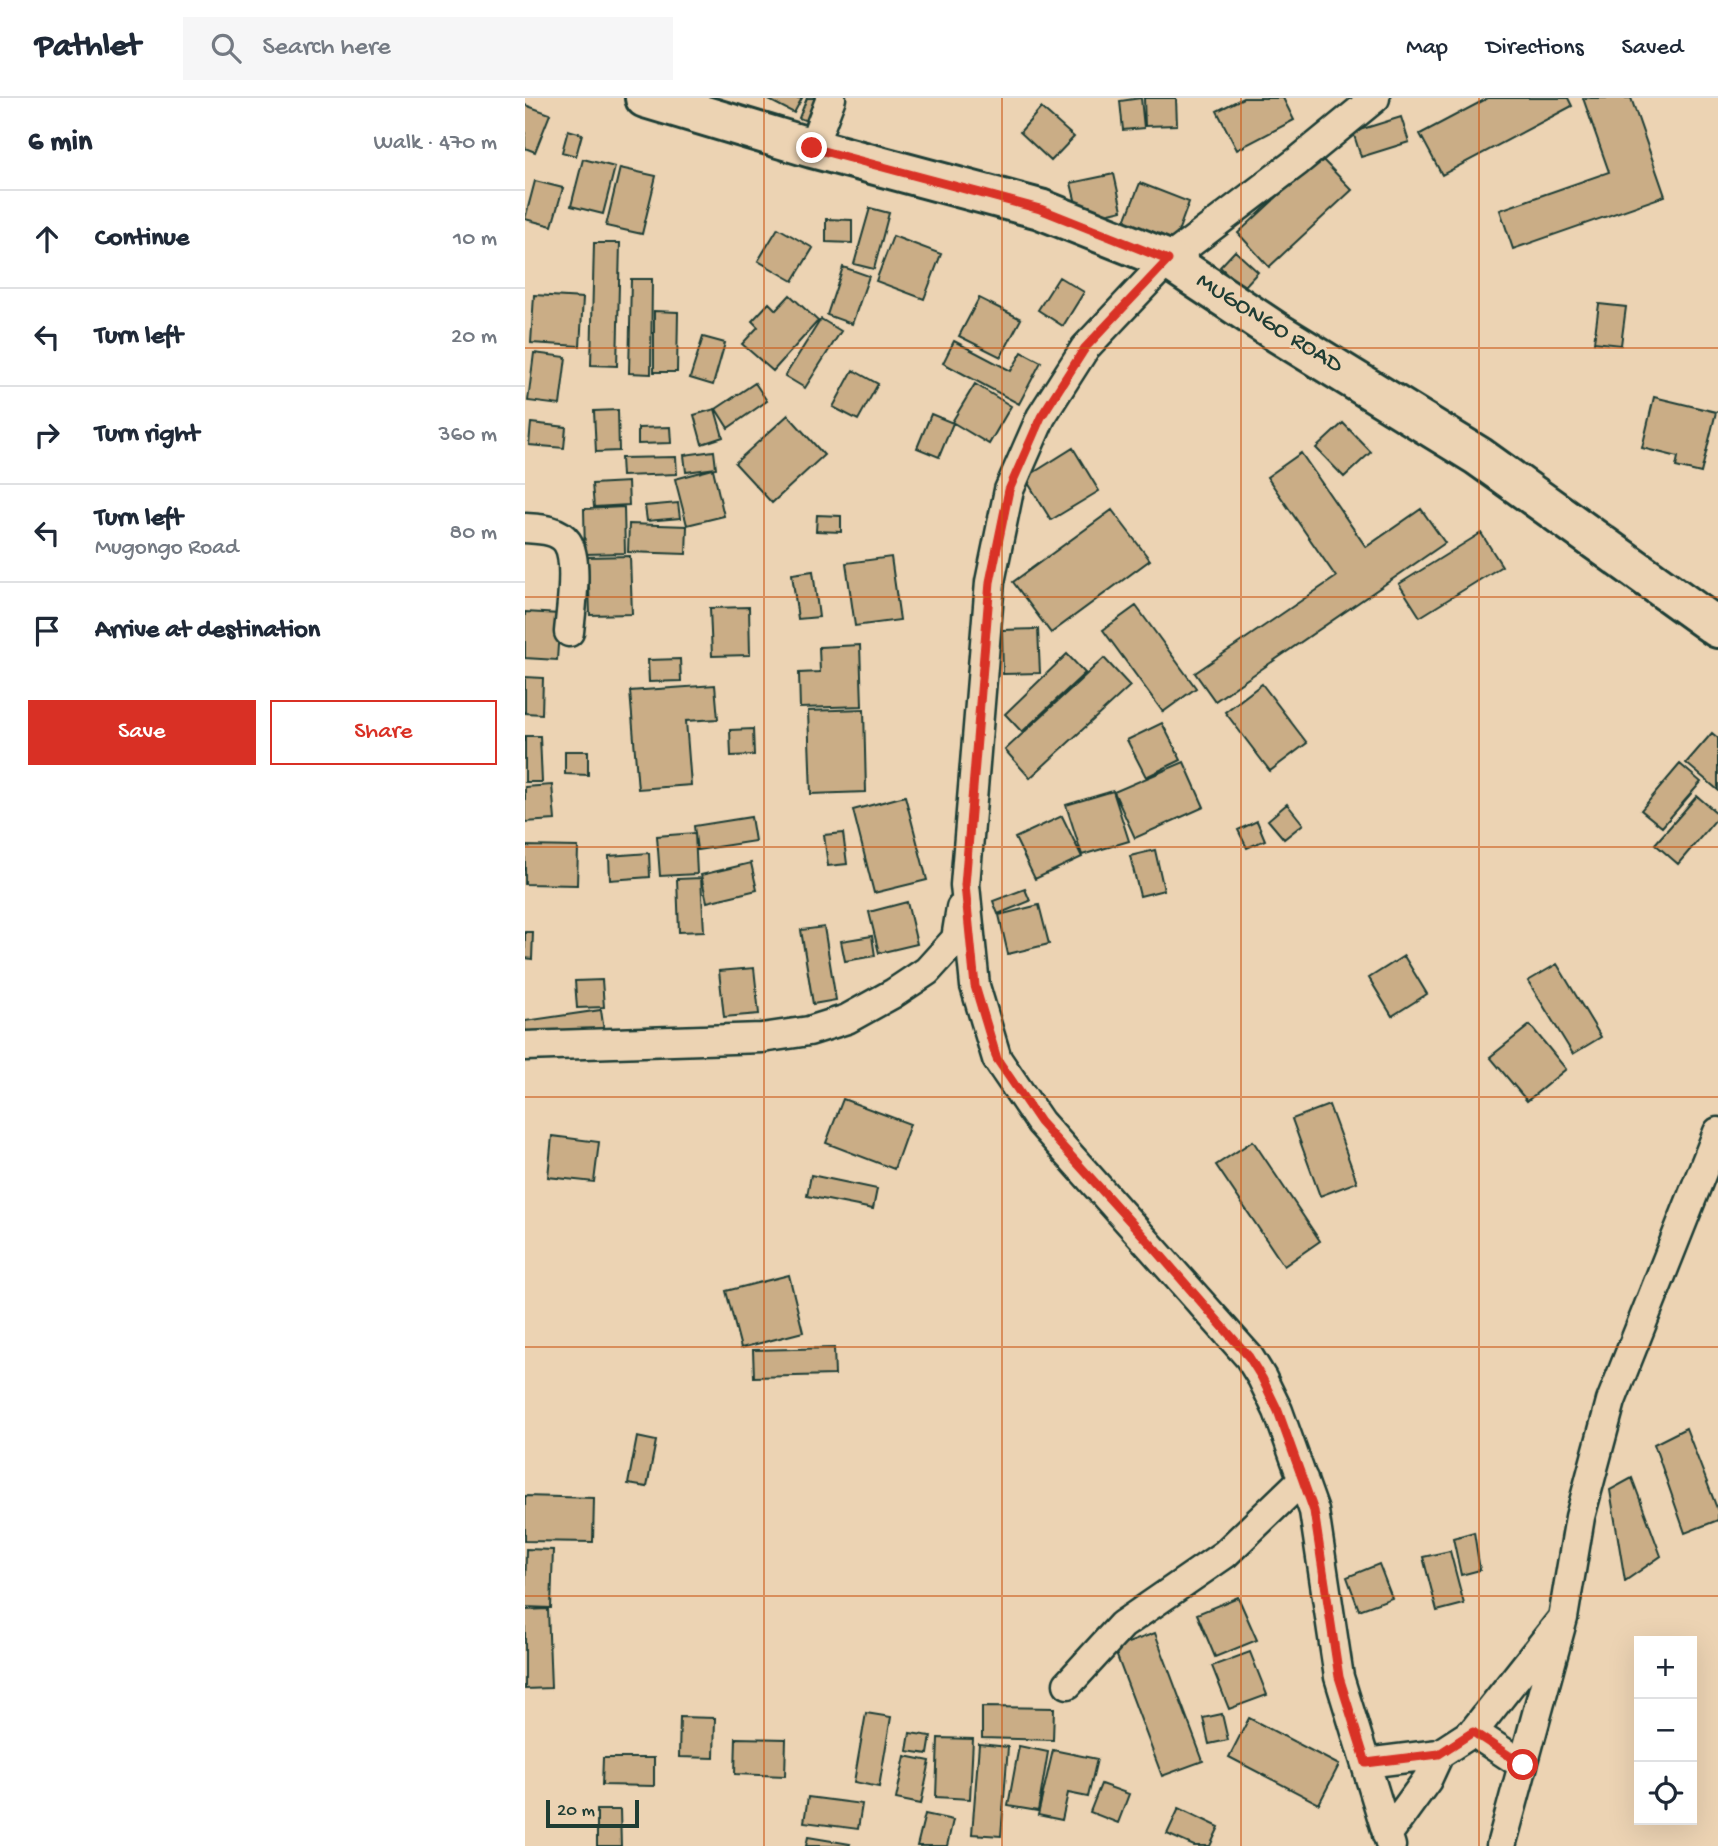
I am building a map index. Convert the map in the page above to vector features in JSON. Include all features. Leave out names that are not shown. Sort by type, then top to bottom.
[{"type":"street","name":"MUGONGO ROAD","points":[[645,98],[812,148],[1040,209],[1168,260],[1278,333],[1478,456],[1718,628]]},
{"type":"street","points":[[812,148],[831,98]]},
{"type":"street","points":[[525,1046],[762,1038],[809,1031],[847,1019],[894,993],[927,971],[956,939],[965,885],[990,582],[1009,490],[1041,417],[1085,348],[1168,260],[1298,161],[1375,98]]},
{"type":"street","points":[[525,528],[557,533],[567,542],[573,575],[569,632]]},
{"type":"street","points":[[965,885],[975,986],[997,1059],[1040,1122],[1249,1357],[1278,1411],[1314,1511],[1339,1677],[1389,1840]]},
{"type":"street","points":[[1501,1846],[1563,1618],[1580,1517],[1611,1401],[1718,1132]]},
{"type":"street","points":[[1068,1684],[1122,1625],[1226,1554],[1303,1479]]},
{"type":"street","points":[[1366,1763],[1439,1754],[1473,1732],[1563,1618]]},
{"type":"street","points":[[1473,1732],[1523,1765]]},
{"type":"street","points":[[1389,1840],[1427,1780],[1439,1754]]},
{"type":"building","points":[[802,98],[794,113],[769,100]]},
{"type":"building","points":[[807,98],[827,98],[817,125],[799,118]]},
{"type":"building","points":[[1141,98],[1144,128],[1123,130],[1120,101]]},
{"type":"building","points":[[1144,98],[1176,98],[1177,125],[1145,126]]},
{"type":"building","points":[[1243,98],[1283,98],[1294,120],[1237,150],[1217,111]]},
{"type":"building","points":[[1488,98],[1568,98],[1572,106],[1442,175],[1420,134]]},
{"type":"building","points":[[1583,98],[1631,98],[1665,196],[1513,249],[1500,210],[1609,172]]},
{"type":"building","points":[[525,105],[550,114],[535,152],[525,148]]},
{"type":"building","points":[[1041,108],[1074,137],[1051,161],[1020,132]]},
{"type":"building","points":[[1401,117],[1409,142],[1361,157],[1353,132]]},
{"type":"building","points":[[568,130],[582,134],[576,156],[562,152]]},
{"type":"building","points":[[1320,157],[1352,190],[1269,267],[1238,233]]},
{"type":"building","points":[[583,159],[615,167],[603,214],[571,206]]},
{"type":"building","points":[[620,168],[656,176],[642,234],[606,226]]},
{"type":"building","points":[[1114,174],[1122,210],[1080,220],[1071,183]]},
{"type":"building","points":[[535,181],[563,188],[552,226],[525,219]]},
{"type":"building","points":[[1140,183],[1189,202],[1172,248],[1122,229]]},
{"type":"building","points":[[870,208],[889,213],[874,269],[854,264]]},
{"type":"building","points":[[826,219],[852,220],[852,243],[826,242]]},
{"type":"building","points":[[778,228],[813,248],[793,281],[758,261]]},
{"type":"building","points":[[893,236],[941,254],[924,299],[876,281]]},
{"type":"building","points":[[594,243],[620,243],[617,366],[591,365]]},
{"type":"building","points":[[1235,251],[1258,272],[1243,288],[1220,267]]},
{"type":"building","points":[[843,267],[869,276],[852,324],[827,315]]},
{"type":"building","points":[[1059,277],[1084,292],[1063,326],[1038,310]]},
{"type":"building","points":[[631,279],[652,279],[651,374],[629,373]]},
{"type":"building","points":[[534,295],[583,298],[580,346],[531,343]]},
{"type":"building","points":[[790,295],[818,321],[773,371],[742,344],[758,327],[752,321],[769,303],[776,310]]},
{"type":"building","points":[[979,298],[1021,319],[1001,357],[959,336]]},
{"type":"building","points":[[1599,304],[1626,307],[1621,345],[1594,342]]},
{"type":"building","points":[[654,311],[678,312],[677,372],[654,372]]},
{"type":"building","points":[[821,319],[841,331],[805,388],[785,376]]},
{"type":"building","points":[[703,337],[725,343],[713,385],[690,378]]},
{"type":"building","points":[[954,341],[1011,371],[1022,352],[1041,362],[1019,404],[943,363]]},
{"type":"building","points":[[534,353],[566,357],[560,405],[528,401]]},
{"type":"building","points":[[853,370],[878,384],[858,420],[833,407]]},
{"type":"building","points":[[755,383],[767,401],[728,428],[716,409]]},
{"type":"building","points":[[975,384],[1011,406],[989,444],[952,422]]},
{"type":"building","points":[[1654,397],[1716,412],[1701,473],[1676,467],[1678,457],[1642,448]]},
{"type":"building","points":[[715,409],[723,437],[702,444],[694,415]]},
{"type":"building","points":[[618,410],[619,451],[596,452],[594,411]]},
{"type":"building","points":[[931,414],[953,423],[939,457],[917,448]]},
{"type":"building","points":[[788,415],[824,455],[772,503],[735,463]]},
{"type":"building","points":[[531,423],[566,427],[564,448],[529,445]]},
{"type":"building","points":[[1343,423],[1371,452],[1344,477],[1316,448]]},
{"type":"building","points":[[670,427],[671,443],[638,444],[638,428]]},
{"type":"building","points":[[1073,448],[1099,491],[1051,520],[1025,478]]},
{"type":"building","points":[[714,451],[716,468],[686,472],[684,455]]},
{"type":"building","points":[[1301,453],[1366,547],[1421,509],[1445,543],[1215,701],[1195,673],[1336,577],[1267,477]]},
{"type":"building","points":[[676,457],[677,474],[622,476],[621,458]]},
{"type":"building","points":[[713,469],[724,516],[687,525],[675,479]]},
{"type":"building","points":[[628,482],[629,505],[594,507],[592,484]]},
{"type":"building","points":[[678,503],[680,518],[647,521],[645,506]]},
{"type":"building","points":[[624,507],[625,553],[585,554],[584,509]]},
{"type":"building","points":[[1112,510],[1150,560],[1051,633],[1013,582]]},
{"type":"building","points":[[817,515],[841,516],[841,532],[816,531]]},
{"type":"building","points":[[629,524],[687,526],[686,554],[628,552]]},
{"type":"building","points":[[1481,533],[1502,566],[1420,617],[1399,584]]},
{"type":"building","points":[[630,556],[632,614],[590,615],[588,557]]},
{"type":"building","points":[[891,557],[900,620],[855,626],[846,563]]},
{"type":"building","points":[[813,571],[819,617],[798,619],[792,574]]},
{"type":"building","points":[[1136,606],[1196,688],[1163,712],[1103,630]]},
{"type":"building","points":[[749,607],[750,655],[712,656],[710,608]]},
{"type":"building","points":[[525,612],[560,614],[557,660],[525,658]]},
{"type":"building","points":[[1038,629],[1040,673],[1003,674],[1002,630]]},
{"type":"building","points":[[860,645],[862,706],[800,708],[799,673],[820,672],[819,647]]},
{"type":"building","points":[[1067,654],[1085,673],[1022,732],[1005,714]]},
{"type":"building","points":[[1104,658],[1130,686],[1030,778],[1005,750]]},
{"type":"building","points":[[680,659],[681,681],[649,682],[648,660]]},
{"type":"building","points":[[525,677],[543,678],[542,714],[525,713]]},
{"type":"building","points":[[1262,684],[1307,743],[1270,771],[1225,712]]},
{"type":"building","points":[[715,685],[718,719],[686,721],[691,785],[638,789],[630,691]]},
{"type":"building","points":[[864,709],[866,792],[811,794],[808,711]]},
{"type":"building","points":[[1162,723],[1181,760],[1146,777],[1127,740]]},
{"type":"building","points":[[753,729],[754,755],[731,756],[730,730]]},
{"type":"building","points":[[1712,733],[1718,738],[1718,790],[1686,763]]},
{"type":"building","points":[[525,736],[540,736],[542,782],[525,782]]},
{"type":"building","points":[[565,751],[588,751],[588,775],[565,774]]},
{"type":"building","points":[[1184,762],[1204,807],[1135,838],[1114,792]]},
{"type":"building","points":[[1680,764],[1701,782],[1662,827],[1641,810]]},
{"type":"building","points":[[552,785],[555,820],[525,822],[525,787]]},
{"type":"building","points":[[1113,791],[1129,841],[1082,855],[1066,805]]},
{"type":"building","points":[[905,796],[927,880],[874,893],[853,810]]},
{"type":"building","points":[[1697,796],[1718,814],[1718,817],[1678,864],[1655,844]]},
{"type":"building","points":[[1287,804],[1303,824],[1284,839],[1268,820]]},
{"type":"building","points":[[1062,816],[1082,857],[1035,879],[1015,838]]},
{"type":"building","points":[[751,817],[755,841],[697,850],[694,826]]},
{"type":"building","points":[[1257,821],[1265,840],[1247,848],[1238,830]]},
{"type":"building","points":[[695,833],[697,874],[660,876],[657,836]]},
{"type":"building","points":[[843,833],[847,864],[828,866],[824,835]]},
{"type":"building","points":[[525,846],[578,847],[577,885],[525,884]]},
{"type":"building","points":[[1155,850],[1164,890],[1140,896],[1130,856]]},
{"type":"building","points":[[649,853],[650,877],[610,880],[609,856]]},
{"type":"building","points":[[751,863],[757,890],[707,902],[701,875]]},
{"type":"building","points":[[701,878],[704,931],[679,932],[677,879]]},
{"type":"building","points":[[1025,889],[1030,901],[998,914],[993,901]]},
{"type":"building","points":[[907,902],[917,944],[879,953],[869,912]]},
{"type":"building","points":[[1039,905],[1049,944],[1008,954],[999,915]]},
{"type":"building","points":[[824,927],[836,1000],[813,1004],[801,930]]},
{"type":"building","points":[[525,932],[533,932],[532,959],[525,958]]},
{"type":"building","points":[[872,936],[875,956],[845,961],[841,941]]},
{"type":"building","points":[[1404,956],[1427,994],[1392,1016],[1369,978]]},
{"type":"building","points":[[1557,964],[1601,1037],[1573,1054],[1528,981]]},
{"type":"building","points":[[754,968],[759,1014],[724,1017],[719,971]]},
{"type":"building","points":[[602,980],[604,1007],[577,1008],[575,981]]},
{"type":"building","points":[[601,1010],[604,1031],[525,1044],[525,1021]]},
{"type":"building","points":[[1530,1025],[1566,1069],[1527,1101],[1490,1057]]},
{"type":"building","points":[[843,1099],[910,1124],[894,1169],[826,1143]]},
{"type":"building","points":[[1329,1105],[1357,1182],[1320,1196],[1292,1119]]},
{"type":"building","points":[[552,1136],[599,1142],[594,1182],[548,1177]]},
{"type":"building","points":[[1253,1141],[1320,1241],[1284,1266],[1216,1165]]},
{"type":"building","points":[[811,1175],[877,1189],[873,1209],[807,1196]]},
{"type":"building","points":[[789,1275],[803,1332],[741,1348],[726,1291]]},
{"type":"building","points":[[834,1348],[835,1375],[754,1377],[753,1350]]},
{"type":"building","points":[[1686,1428],[1718,1511],[1718,1520],[1685,1533],[1654,1444]]},
{"type":"building","points":[[637,1437],[656,1441],[647,1487],[628,1484]]},
{"type":"building","points":[[1632,1478],[1661,1556],[1625,1581],[1610,1490]]},
{"type":"building","points":[[525,1496],[594,1498],[593,1542],[525,1541]]},
{"type":"building","points":[[1474,1532],[1480,1570],[1461,1575],[1453,1538]]},
{"type":"building","points":[[526,1549],[553,1550],[551,1608],[525,1607]]},
{"type":"building","points":[[1450,1551],[1464,1604],[1437,1611],[1423,1557]]},
{"type":"building","points":[[1379,1564],[1392,1598],[1359,1610],[1347,1577]]},
{"type":"building","points":[[1238,1597],[1257,1640],[1215,1657],[1197,1614]]},
{"type":"building","points":[[548,1609],[551,1688],[525,1689],[525,1610]]},
{"type":"building","points":[[1155,1633],[1203,1761],[1162,1776],[1114,1648]]},
{"type":"building","points":[[1250,1652],[1267,1695],[1229,1709],[1212,1666]]},
{"type":"building","points":[[982,1707],[1054,1708],[1053,1740],[982,1738]]},
{"type":"building","points":[[866,1713],[891,1717],[879,1787],[854,1782]]},
{"type":"building","points":[[1222,1714],[1228,1740],[1209,1744],[1203,1718]]},
{"type":"building","points":[[680,1717],[715,1718],[714,1758],[679,1757]]},
{"type":"building","points":[[1249,1718],[1339,1765],[1319,1804],[1229,1757]]},
{"type":"building","points":[[910,1733],[931,1736],[928,1754],[907,1751]]},
{"type":"building","points":[[736,1738],[786,1739],[785,1776],[735,1774]]},
{"type":"building","points":[[938,1738],[973,1739],[970,1799],[936,1797]]},
{"type":"building","points":[[979,1744],[1008,1747],[1001,1836],[972,1834]]},
{"type":"building","points":[[1019,1746],[1048,1752],[1038,1811],[1008,1806]]},
{"type":"building","points":[[1053,1750],[1097,1759],[1088,1797],[1068,1793],[1062,1820],[1038,1815]]},
{"type":"building","points":[[905,1756],[930,1761],[921,1804],[896,1799]]},
{"type":"building","points":[[603,1758],[654,1758],[654,1786],[602,1785]]},
{"type":"building","points":[[1101,1784],[1129,1794],[1118,1823],[1090,1812]]},
{"type":"building","points":[[808,1797],[862,1804],[858,1829],[804,1822]]},
{"type":"building","points":[[1179,1808],[1219,1827],[1210,1846],[1194,1846],[1167,1834]]},
{"type":"building","points":[[597,1810],[620,1810],[621,1846],[597,1846]]},
{"type":"building","points":[[925,1814],[953,1820],[947,1846],[917,1846]]},
{"type":"building","points":[[808,1837],[850,1844],[806,1846]]},
{"type":"route","points":[[812,148],[1040,209],[1168,260],[1085,348],[1041,417],[1009,490],[990,582],[965,885],[975,986],[997,1059],[1040,1122],[1249,1357],[1262,1378],[1278,1411],[1314,1511],[1339,1677],[1366,1763],[1439,1754],[1473,1732],[1523,1765]]}]
